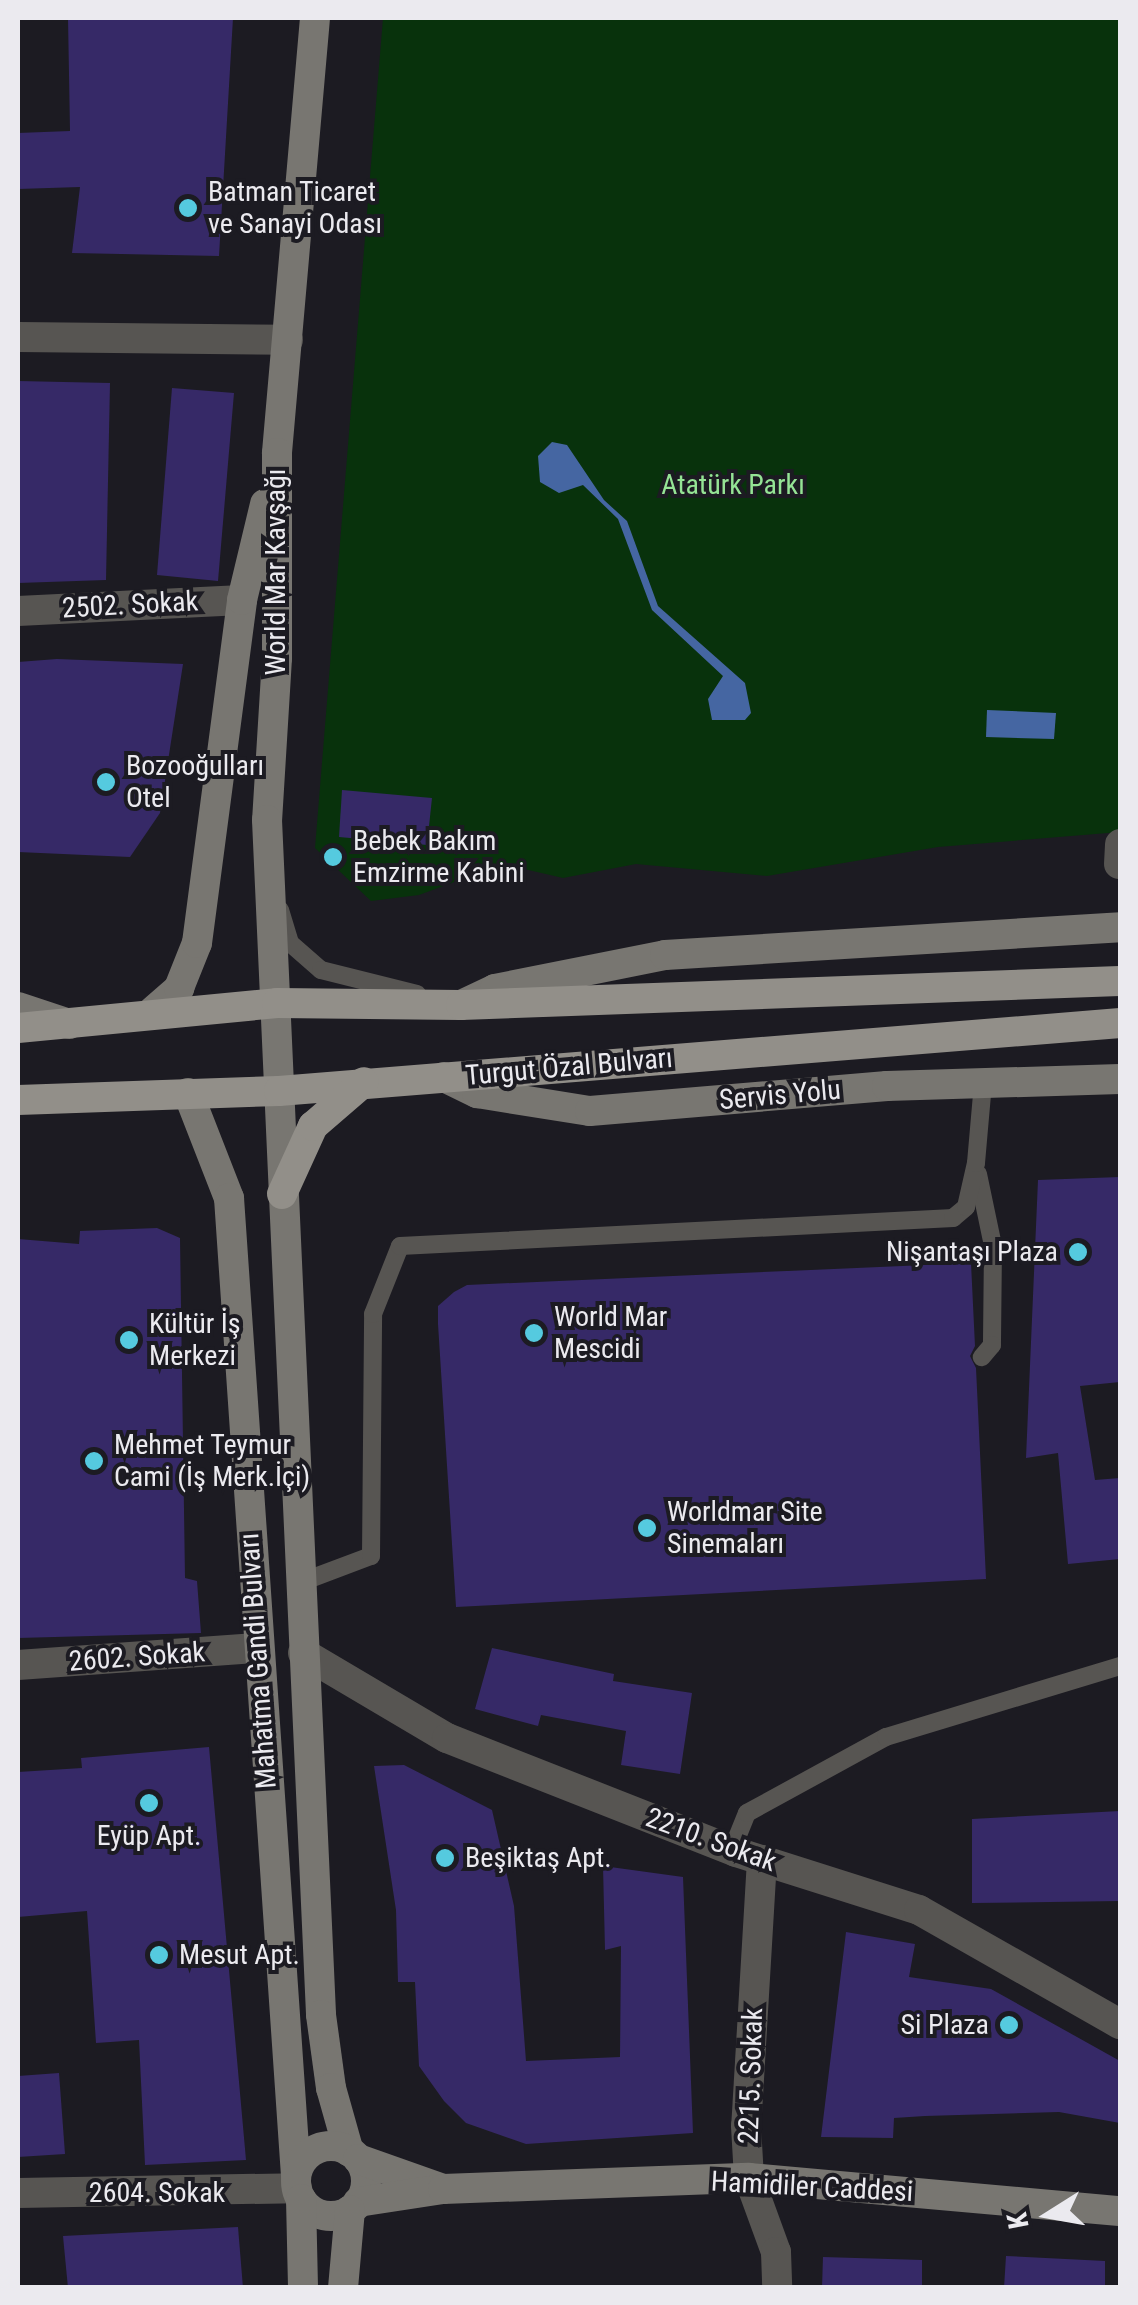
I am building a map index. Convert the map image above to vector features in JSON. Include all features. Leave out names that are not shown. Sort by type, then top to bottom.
[{"type":"main road","points":[[277,452],[315,18]]},
{"type":"main road","name":"World Mar Kavşağı","points":[[154,1011],[179,988],[197,943],[242,600],[277,452]]},
{"type":"main road","name":"World Mar Kavşağı","points":[[277,452],[276,658],[267,820],[279,1091]]},
{"type":"main road","points":[[461,1005],[495,989],[665,955],[1120,927]]},
{"type":"main road","points":[[18,1028],[154,1011],[276,1002],[461,1005],[1120,980]]},
{"type":"main road","points":[[18,1008],[70,1024]]},
{"type":"main road","name":"Turgut Özal Bulvarı","points":[[18,1100],[279,1091],[1120,1023]]},
{"type":"main road","name":"Servis Yolu","points":[[444,1077],[477,1093],[590,1111],[983,1084],[1120,1079]]},
{"type":"main road","points":[[282,1194],[313,1126],[364,1082]]},
{"type":"main road","name":"Mahatma Gandi Bulvarı","points":[[279,1091],[322,2016],[331,2088],[354,2155]]},
{"type":"main road","name":"Mahatma Gandi Bulvarı","points":[[188,1093],[229,1198],[256,1648],[304,2288]]},
{"type":"main road","points":[[354,2206],[329,2216],[298,2188],[316,2149],[354,2155],[443,2190]]},
{"type":"main road","points":[[343,2288],[354,2206],[366,2181],[354,2155]]},
{"type":"main road","name":"Hamidiler Caddesi","points":[[354,2206],[443,2190],[749,2178],[1120,2212]]},
{"type":"street","points":[[18,337],[288,340]]},
{"type":"street","name":"2502. Sokak","points":[[18,611],[242,600]]},
{"type":"street","name":"2602. Sokak","points":[[18,1666],[256,1648]]},
{"type":"street","name":"2210. Sokak","points":[[303,1653],[448,1738],[747,1854],[919,1910],[1120,2024]]},
{"type":"street","name":"2215. Sokak","points":[[747,1854],[749,2178],[776,2252],[777,2288]]},
{"type":"street","name":"2604. Sokak","points":[[18,2193],[298,2188]]},
{"type":"lane","points":[[272,882],[290,942],[321,970],[461,1005]]},
{"type":"lane","points":[[300,1583],[371,1556],[373,1314],[400,1246],[953,1218],[966,1207],[976,1163],[983,1084]]},
{"type":"lane","points":[[976,1163],[993,1246],[992,1345],[982,1358]]},
{"type":"lane","points":[[747,1854],[747,1813],[886,1736],[1120,1666]]},
{"type":"green space","name":"Atatürk Parkı","points":[[383,18],[1120,18],[1120,832],[938,847],[767,876],[636,864],[563,878],[503,864],[419,895],[371,901],[315,848]]},
{"type":"water","points":[[552,442],[567,445],[604,500],[627,521],[658,606],[745,683],[751,713],[745,720],[712,720],[708,699],[723,676],[652,610],[618,519],[583,485],[559,493],[540,482],[538,456]]},
{"type":"water","points":[[987,710],[1056,713],[1054,739],[986,737]]},
{"type":"building","points":[[68,18],[233,18],[219,256],[72,253],[80,187],[18,189],[18,133],[70,131]]},
{"type":"building","points":[[18,381],[110,383],[106,580],[18,583]]},
{"type":"building","points":[[172,388],[234,393],[218,581],[157,575]]},
{"type":"building","name":"Bozooğulları Otel","points":[[57,659],[183,664],[160,813],[130,857],[18,852],[18,662]]},
{"type":"building","points":[[342,790],[432,798],[427,845],[339,837]]},
{"type":"building","points":[[1120,1177],[1120,1382],[1080,1386],[1095,1480],[1120,1478],[1120,1559],[1068,1564],[1058,1453],[1026,1458],[1038,1180]]},
{"type":"building","points":[[157,1228],[180,1238],[185,1578],[197,1581],[201,1633],[18,1638],[18,1239],[79,1244],[80,1231]]},
{"type":"building","points":[[971,1263],[975,1346],[970,1356],[976,1368],[986,1579],[456,1607],[438,1324],[438,1306],[454,1292],[467,1285]]},
{"type":"building","points":[[492,1648],[614,1674],[613,1681],[692,1693],[680,1774],[621,1765],[626,1731],[541,1715],[538,1726],[475,1709]]},
{"type":"building","points":[[209,1747],[246,2160],[145,2165],[139,2040],[96,2043],[87,1911],[18,1917],[18,1772],[82,1768],[81,1758]]},
{"type":"building","points":[[404,1765],[492,1810],[514,1906],[526,2061],[620,2057],[621,1946],[605,1950],[603,1866],[683,1877],[693,2133],[526,2144],[466,2123],[444,2101],[419,2066],[415,1982],[398,1982],[396,1910],[374,1766]]},
{"type":"building","points":[[1120,1811],[1120,1901],[972,1903],[972,1819]]},
{"type":"building","points":[[846,1932],[915,1944],[909,1977],[991,1989],[1120,2061],[1120,2123],[1059,2112],[925,2116],[894,2118],[893,2138],[821,2137]]},
{"type":"building","points":[[59,2073],[65,2154],[18,2157],[18,2076]]},
{"type":"building","points":[[238,2227],[243,2288],[68,2288],[63,2236]]},
{"type":"building","points":[[1006,2256],[1105,2261],[1105,2288],[1004,2288]]},
{"type":"building","points":[[823,2257],[922,2260],[922,2288],[822,2288]]},
{"type":"place","name":"Batman Ticaret ve Sanayi Odası","points":[[188,208]]},
{"type":"place","name":"Bozooğulları Otel","points":[[106,782]]},
{"type":"place","name":"Bebek Bakım Emzirme Kabini","points":[[333,857]]},
{"type":"place","name":"Nişantaşı Plaza","points":[[1078,1252]]},
{"type":"place","name":"World Mar Mescidi","points":[[534,1333]]},
{"type":"place","name":"Kültür İş Merkezi","points":[[129,1340]]},
{"type":"place","name":"Mehmet Teymur Cami (İş Merk.İçi)","points":[[94,1461]]},
{"type":"place","name":"Worldmar Site Sinemaları","points":[[647,1528]]},
{"type":"place","name":"Eyüp Apt.","points":[[149,1803]]},
{"type":"place","name":"Beşiktaş Apt.","points":[[445,1858]]},
{"type":"place","name":"Mesut Apt.","points":[[159,1955]]},
{"type":"place","name":"Si Plaza","points":[[1009,2025]]}]
